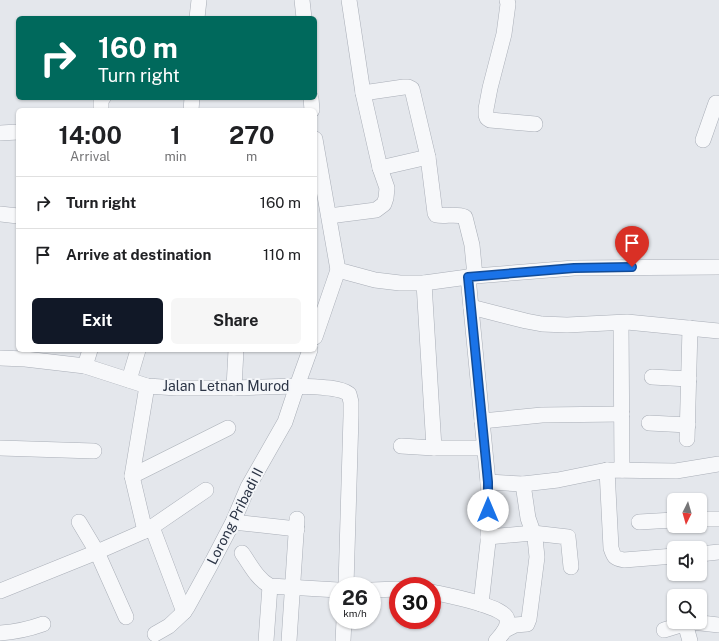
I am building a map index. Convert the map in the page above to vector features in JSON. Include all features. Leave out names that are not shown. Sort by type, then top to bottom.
[{"type":"street","points":[[197,16],[199,0]]},
{"type":"street","points":[[302,0],[304,16]]},
{"type":"street","points":[[329,216],[376,210],[384,204],[387,188],[380,168],[362,93],[349,0]]},
{"type":"street","points":[[507,0],[508,4],[504,34],[490,88],[486,115],[490,120],[535,124]]},
{"type":"street","points":[[362,93],[404,87],[412,89],[428,157],[435,213],[440,216],[461,215],[465,217],[472,246],[471,307],[488,482],[488,537],[481,604]]},
{"type":"street","points":[[703,140],[718,98]]},
{"type":"street","points":[[0,133],[16,132]]},
{"type":"street","points":[[380,168],[428,157]]},
{"type":"street","points":[[317,158],[319,179],[329,216],[338,270],[317,331]]},
{"type":"street","points":[[0,214],[16,216]]},
{"type":"street","points":[[338,270],[375,280],[400,283],[424,283],[472,276],[574,268],[719,267]]},
{"type":"street","points":[[424,283],[434,448]]},
{"type":"street","points":[[471,307],[542,324],[567,325],[627,322],[719,331]]},
{"type":"street","points":[[621,323],[622,470]]},
{"type":"street","points":[[649,423],[687,432],[690,328]]},
{"type":"street","points":[[86,366],[90,352]]},
{"type":"street","points":[[129,380],[137,352]]},
{"type":"street","points":[[234,388],[236,352]]},
{"type":"street","name":"Jalan Letnan Murod","points":[[0,358],[26,355],[86,366],[147,386],[177,388],[234,388],[297,386],[309,352]]},
{"type":"street","points":[[652,377],[689,379]]},
{"type":"street","points":[[147,386],[132,476],[148,529],[184,612]]},
{"type":"street","points":[[297,386],[338,389],[349,394],[351,402],[351,416],[346,577]]},
{"type":"street","name":"Lorong Pribadi II","points":[[155,634],[169,626],[184,612],[233,522],[248,487],[286,422],[297,386]]},
{"type":"street","points":[[482,421],[542,415],[622,414]]},
{"type":"street","points":[[132,476],[228,428]]},
{"type":"street","points":[[401,446],[434,448],[484,448]]},
{"type":"street","points":[[0,448],[94,451]]},
{"type":"street","points":[[488,482],[523,484],[558,480],[606,470],[676,471],[719,464]]},
{"type":"street","points":[[606,470],[611,548],[614,556],[618,559],[624,560],[667,557]]},
{"type":"street","points":[[501,636],[516,625],[528,624],[529,619],[536,557],[535,538],[528,518],[523,484]]},
{"type":"street","points":[[0,591],[97,552],[148,529],[206,490]]},
{"type":"street","points":[[707,520],[719,519]]},
{"type":"street","points":[[639,522],[667,520]]},
{"type":"street","points":[[79,522],[97,552],[126,617]]},
{"type":"street","points":[[233,522],[297,524],[289,641]]},
{"type":"street","points":[[488,537],[533,534],[568,537],[571,567]]},
{"type":"street","points":[[242,552],[257,575],[270,586],[329,590]]},
{"type":"street","points":[[707,553],[719,552]]},
{"type":"street","points":[[266,641],[270,586]]},
{"type":"street","points":[[441,594],[481,604],[506,615],[508,621],[501,636]]},
{"type":"street","points":[[0,633],[43,624]]},
{"type":"street","points":[[707,624],[719,625]]},
{"type":"street","points":[[343,641],[344,629]]},
{"type":"street","points":[[689,629],[690,641]]},
{"type":"route","points":[[488,510],[488,482],[468,277],[574,268],[632,267]]}]
